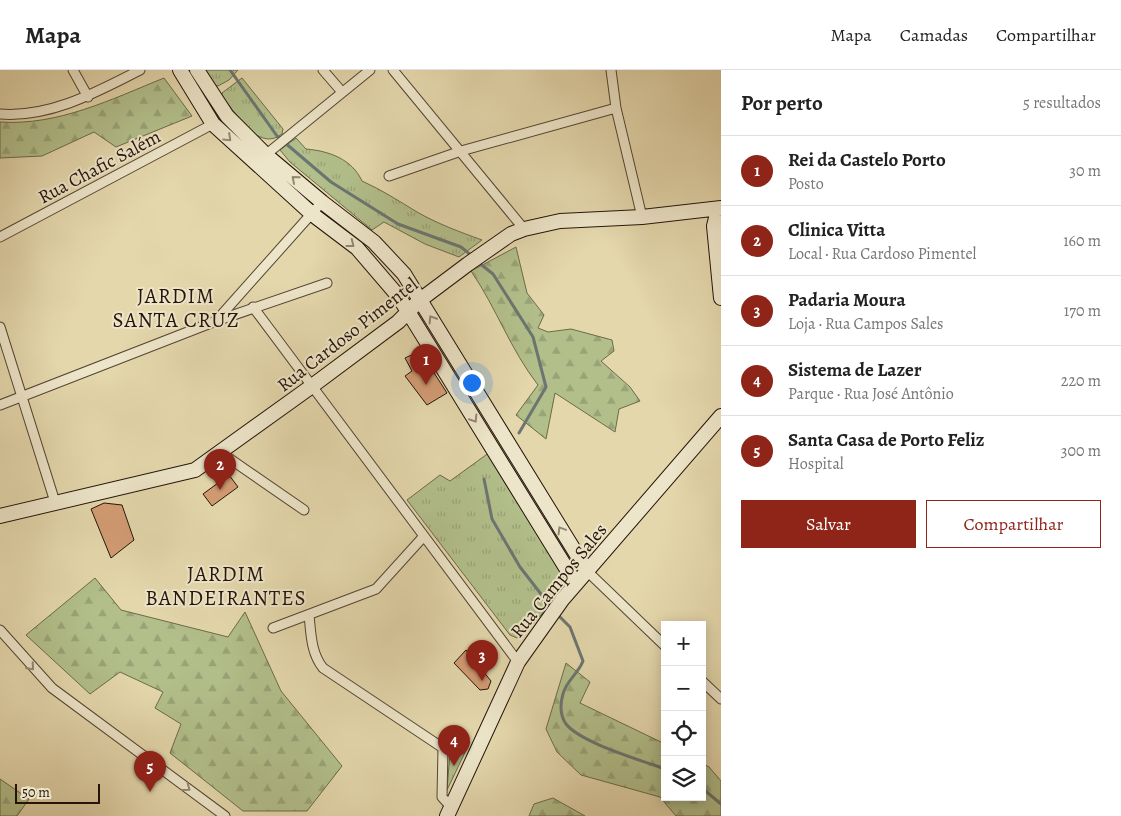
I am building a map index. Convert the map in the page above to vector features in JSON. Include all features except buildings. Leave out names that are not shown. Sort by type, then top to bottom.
[{"type":"main road","points":[[180,70],[213,124],[266,155],[312,214],[370,261],[409,312],[576,584]]},
{"type":"main road","points":[[197,70],[227,116],[266,155],[383,251],[404,274],[587,571]]},
{"type":"main road","points":[[720,210],[714,226],[721,298]]},
{"type":"main road","name":"Rua Cardoso Pimentel","points":[[0,516],[195,470],[312,386],[409,312],[420,300],[488,249],[524,228],[560,221],[642,217],[720,210]]},
{"type":"main road","points":[[463,400],[478,393]]},
{"type":"main road","name":"Rua Campos Sales","points":[[449,812],[518,662],[540,628],[562,600],[721,417]]},
{"type":"street","points":[[73,70],[88,97]]},
{"type":"street","points":[[0,114],[38,112],[88,97],[140,70]]},
{"type":"street","points":[[323,70],[342,92]]},
{"type":"street","points":[[266,155],[370,70]]},
{"type":"street","points":[[393,70],[524,228]]},
{"type":"street","points":[[611,70],[616,108],[642,217]]},
{"type":"street","points":[[389,176],[461,151],[616,108]]},
{"type":"street","name":"Rua Chafic Salém","points":[[0,237],[213,124]]},
{"type":"street","points":[[216,321],[322,202]]},
{"type":"street","points":[[0,405],[253,307],[327,284]]},
{"type":"street","points":[[253,307],[518,662]]},
{"type":"street","points":[[0,327],[55,502]]},
{"type":"street","points":[[721,417],[721,424]]},
{"type":"street","points":[[220,452],[304,510]]},
{"type":"street","points":[[273,628],[376,589],[424,536]]},
{"type":"street","points":[[587,571],[661,642]]},
{"type":"street","points":[[309,615],[313,650],[323,668],[442,748],[442,797],[449,812]]},
{"type":"street","points":[[0,630],[52,688],[225,816]]},
{"type":"street","points":[[706,685],[721,699]]},
{"type":"green space","points":[[205,70],[238,70],[229,80],[218,86],[214,85]]},
{"type":"green space","points":[[164,78],[192,116],[116,147],[94,132],[42,156],[0,158],[0,122],[43,120],[64,115],[105,102]]},
{"type":"green space","points":[[242,78],[283,129],[282,134],[273,139],[256,135],[241,121],[222,96],[222,93]]},
{"type":"green space","points":[[296,138],[306,149],[331,154],[346,162],[358,173],[362,181],[417,212],[457,231],[482,240],[459,257],[425,244],[384,222],[372,230],[290,162],[280,150]]},
{"type":"green space","points":[[516,247],[527,293],[544,315],[538,328],[548,332],[571,329],[612,340],[614,351],[601,361],[630,387],[640,401],[619,409],[615,432],[555,393],[546,439],[516,415],[538,385],[519,357],[471,271]]},
{"type":"green space","points":[[490,452],[559,566],[562,576],[561,586],[554,598],[535,622],[517,638],[510,635],[407,500],[440,475],[450,481]]},
{"type":"green space","points":[[95,578],[121,610],[228,637],[245,612],[281,691],[342,766],[307,811],[243,811],[170,753],[181,724],[155,708],[163,692],[120,672],[90,694],[26,635]]},
{"type":"green space","points":[[566,663],[590,682],[580,703],[661,742],[661,798],[581,775],[557,752],[546,729]]},
{"type":"green space","points":[[451,739],[470,742],[447,790]]},
{"type":"green space","points":[[706,765],[709,767],[721,781],[721,816],[676,816],[663,801],[706,801]]},
{"type":"green space","points":[[0,779],[29,799],[17,816],[0,816]]},
{"type":"green space","points":[[553,798],[585,816],[529,816],[534,804]]},
{"type":"waterway","points":[[230,70],[277,136],[331,182],[398,224],[461,247],[472,256]]},
{"type":"waterway","points":[[478,262],[493,274],[533,337],[546,387],[519,433]]},
{"type":"waterway","points":[[484,479],[492,519],[520,567],[551,607]]},
{"type":"waterway","points":[[557,614],[570,627],[583,661],[563,694],[561,709],[566,724],[584,738],[661,768]]},
{"type":"waterway","points":[[706,791],[721,804]]},
{"type":"place","name":"Rei da Castelo Porto","points":[[426,385]]},
{"type":"place","name":"Clinica Vitta","points":[[220,490]]},
{"type":"place","name":"Padaria Moura","points":[[482,681]]},
{"type":"place","name":"Sistema de Lazer","points":[[454,766]]},
{"type":"place","name":"Santa Casa de Porto Feliz","points":[[150,792]]},
{"type":"district","name":"JARDIM SANTA CRUZ","points":[[176,308]]},
{"type":"district","name":"JARDIM BANDEIRANTES","points":[[226,586]]}]
